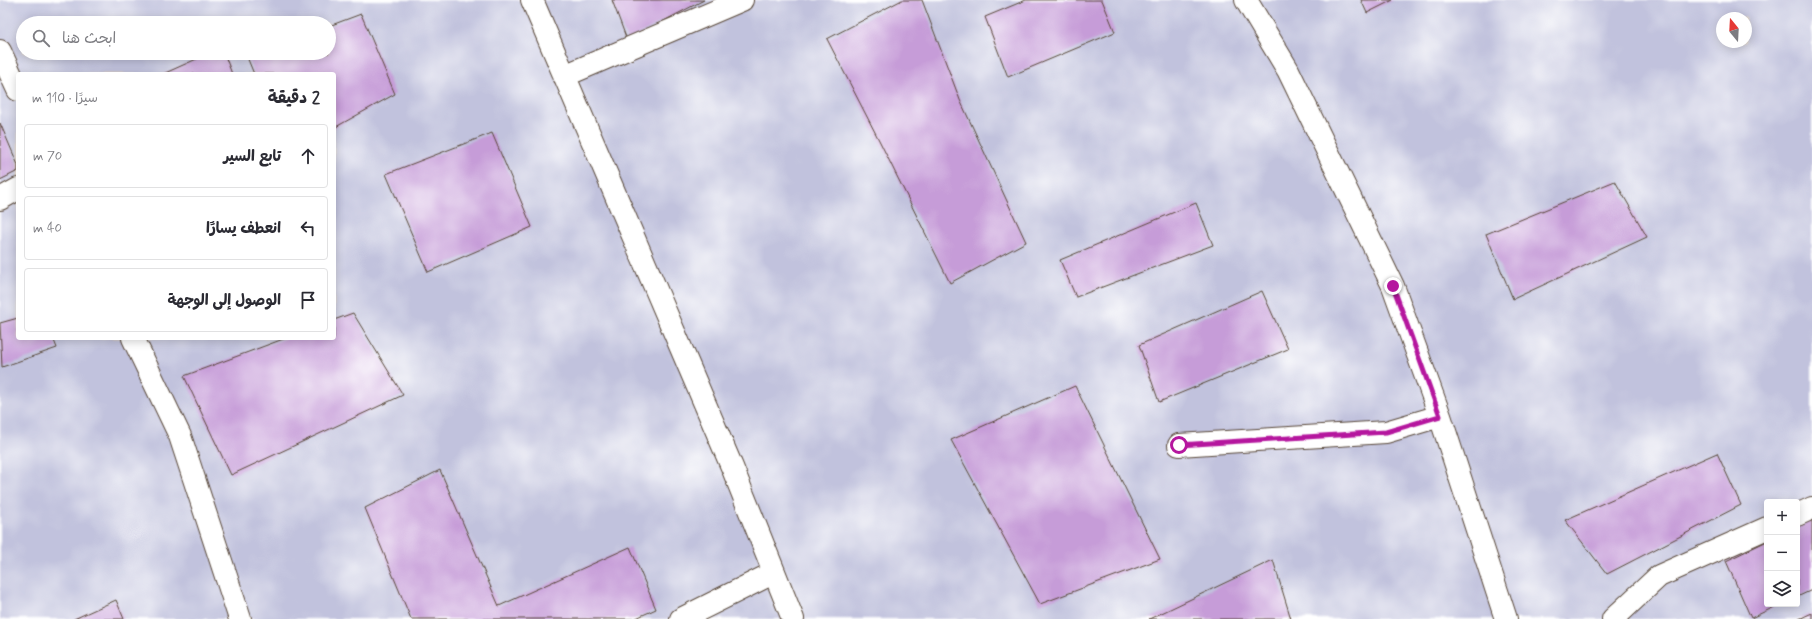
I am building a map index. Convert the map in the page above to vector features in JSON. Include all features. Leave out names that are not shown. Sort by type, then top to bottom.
[{"type":"street","points":[[532,0],[732,467],[773,573],[793,619]]},
{"type":"street","points":[[564,76],[742,0]]},
{"type":"street","points":[[1246,0],[1288,70],[1393,286],[1440,416],[1506,619]]},
{"type":"street","points":[[0,51],[16,86]]},
{"type":"street","points":[[0,199],[16,190]]},
{"type":"street","points":[[134,340],[180,436],[240,619]]},
{"type":"street","points":[[1179,445],[1386,432],[1440,416]]},
{"type":"street","points":[[1800,514],[1812,508]]},
{"type":"street","points":[[1613,619],[1659,576],[1764,529]]},
{"type":"street","points":[[682,619],[773,573]]},
{"type":"shaded area","points":[[0,0],[1812,0],[1812,619],[0,619]]},
{"type":"building","points":[[612,0],[704,0],[627,40]]},
{"type":"building","points":[[902,0],[922,0],[960,100],[1026,242],[950,283],[827,39]]},
{"type":"building","points":[[1026,0],[1102,0],[1115,32],[1008,77],[985,17]]},
{"type":"building","points":[[1361,0],[1393,0],[1367,13]]},
{"type":"building","points":[[361,14],[395,94],[336,127],[336,72],[253,72],[248,60],[336,60],[336,23]]},
{"type":"building","points":[[194,60],[227,60],[231,72],[167,72]]},
{"type":"building","points":[[0,123],[16,160],[16,172],[0,180]]},
{"type":"building","points":[[492,133],[532,227],[428,272],[386,174]]},
{"type":"building","points":[[1615,181],[1647,237],[1513,299],[1486,234]]},
{"type":"building","points":[[1196,203],[1213,245],[1076,297],[1060,260]]},
{"type":"building","points":[[1262,291],[1288,349],[1159,402],[1139,345]]},
{"type":"building","points":[[353,313],[403,395],[231,475],[184,376],[281,340],[336,340],[336,319]]},
{"type":"building","points":[[16,319],[16,340],[54,340],[57,348],[2,367],[0,323]]},
{"type":"building","points":[[1075,386],[1160,559],[1040,604],[951,440]]},
{"type":"building","points":[[1717,453],[1741,505],[1607,574],[1565,520]]},
{"type":"building","points":[[440,470],[499,606],[630,547],[656,609],[634,619],[411,619],[365,508]]},
{"type":"building","points":[[1812,519],[1812,590],[1800,596],[1800,535],[1800,525]]},
{"type":"building","points":[[1764,542],[1764,607],[1775,607],[1751,618],[1726,561]]},
{"type":"building","points":[[1273,560],[1291,619],[1149,619]]},
{"type":"building","points":[[116,600],[124,619],[74,619]]},
{"type":"building","points":[[1812,613],[1812,619],[1799,619]]},
{"type":"route","points":[[1179,445],[1386,432],[1440,416],[1393,286]]}]
